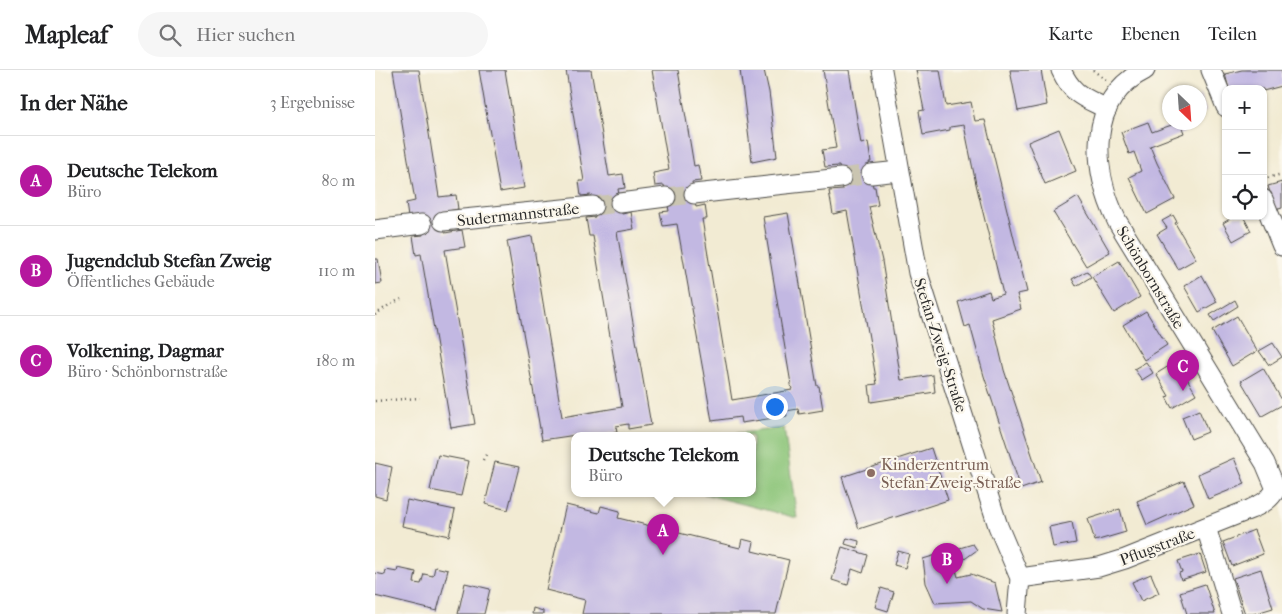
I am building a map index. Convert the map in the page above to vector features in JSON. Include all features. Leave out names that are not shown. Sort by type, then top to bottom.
[{"type":"street","name":"Stefan-Zweig-Straße","points":[[882,70],[917,273],[998,526],[1020,578],[1017,614]]},
{"type":"street","points":[[1061,70],[1076,92],[1088,101],[1104,107]]},
{"type":"street","points":[[1070,70],[1079,84],[1104,107]]},
{"type":"street","name":"Schönbornstraße","points":[[1145,70],[1128,81],[1104,107],[1098,139],[1098,154],[1099,168],[1110,207],[1265,463],[1274,481]]},
{"type":"street","points":[[1211,70],[1222,97]]},
{"type":"street","points":[[871,174],[899,171]]},
{"type":"street","points":[[694,194],[841,178]]},
{"type":"street","points":[[620,202],[666,197]]},
{"type":"street","name":"Sudermannstraße","points":[[443,221],[593,206]]},
{"type":"street","points":[[1267,209],[1282,246]]},
{"type":"street","points":[[375,230],[422,224]]},
{"type":"street","name":"Pflugstraße","points":[[1020,578],[1099,566],[1125,559],[1267,501],[1273,495],[1276,488],[1274,481]]},
{"type":"street","points":[[1206,527],[1232,614]]},
{"type":"path","points":[[1267,178],[1282,174]]},
{"type":"path","points":[[375,315],[389,304],[401,299]]},
{"type":"path","points":[[375,401],[420,398]]},
{"type":"path","points":[[483,460],[487,453]]},
{"type":"green space","points":[[784,428],[797,518],[716,497],[756,497],[756,432],[748,432]]},
{"type":"building","points":[[393,70],[419,70],[439,197],[456,195],[458,209],[442,212],[445,233],[462,230],[465,247],[445,250],[475,424],[451,428],[421,254],[416,255],[413,236],[423,235],[420,215],[408,217],[406,203],[415,201]]},
{"type":"building","points":[[479,70],[505,70],[524,188],[500,192]]},
{"type":"building","points":[[566,70],[591,70],[609,176],[623,174],[625,188],[618,189],[622,214],[631,212],[634,229],[617,232],[651,425],[628,429],[628,424],[616,426],[617,432],[571,432],[571,436],[542,440],[507,241],[532,236],[562,417],[622,407],[593,236],[589,236],[586,218],[595,217],[591,195],[581,196],[579,181],[584,181]]},
{"type":"building","points":[[652,70],[678,70],[694,166],[698,165],[701,181],[692,182],[696,207],[705,205],[707,219],[702,219],[732,400],[792,390],[763,217],[788,213],[817,386],[819,386],[823,410],[799,414],[798,409],[786,411],[787,416],[741,423],[740,417],[712,421],[677,224],[663,226],[660,212],[669,211],[664,185],[655,186],[653,173],[669,170]]},
{"type":"building","points":[[740,70],[764,70],[769,92],[777,157],[752,162]]},
{"type":"building","points":[[823,70],[849,70],[861,144],[868,142],[871,162],[869,162],[878,205],[869,207],[882,261],[901,380],[933,375],[935,392],[871,402],[869,385],[877,384],[847,211],[833,214],[829,191],[843,190],[839,166],[825,167],[822,150],[836,148]]},
{"type":"building","points":[[916,70],[940,70],[946,106],[971,102],[975,121],[985,120],[1027,292],[1017,294],[1021,309],[992,319],[1004,370],[1041,482],[1021,489],[984,376],[970,325],[965,327],[958,302],[989,291],[991,298],[1003,294],[976,184],[964,125],[950,127],[950,130],[923,135],[919,111],[924,110]]},
{"type":"building","points":[[1010,70],[1041,70],[1047,105],[1018,111]]},
{"type":"building","points":[[1242,70],[1282,70],[1282,86],[1267,90],[1267,85],[1228,85],[1225,74]]},
{"type":"building","points":[[1148,122],[1152,132],[1162,128],[1162,130],[1183,130],[1184,133],[1150,146],[1175,199],[1147,214],[1129,177],[1141,171],[1134,152],[1129,154],[1121,132]]},
{"type":"building","points":[[1059,129],[1076,171],[1045,184],[1028,142]]},
{"type":"building","points":[[1282,182],[1282,208],[1275,210],[1268,186]]},
{"type":"building","points":[[1078,197],[1110,252],[1086,266],[1053,212]]},
{"type":"building","points":[[1173,215],[1177,222],[1175,223],[1196,259],[1178,269],[1157,234],[1167,228],[1162,221]]},
{"type":"building","points":[[1228,220],[1245,220],[1251,231],[1233,241],[1223,223]]},
{"type":"building","points":[[375,259],[378,259],[382,283],[375,284]]},
{"type":"building","points":[[1119,261],[1140,297],[1114,313],[1092,277]]},
{"type":"building","points":[[1087,271],[1091,277],[1076,286],[1072,279]]},
{"type":"building","points":[[1202,275],[1217,302],[1199,312],[1184,286]]},
{"type":"building","points":[[1235,300],[1238,306],[1214,321],[1210,315]]},
{"type":"building","points":[[1146,311],[1167,345],[1144,360],[1123,325]]},
{"type":"building","points":[[1237,316],[1257,351],[1232,366],[1212,331]]},
{"type":"building","points":[[1273,343],[1282,357],[1269,365],[1259,351]]},
{"type":"building","points":[[1177,361],[1196,394],[1172,408],[1166,397],[1169,396],[1156,374]]},
{"type":"building","points":[[1146,362],[1153,373],[1142,380],[1134,369]]},
{"type":"building","points":[[1263,368],[1282,400],[1282,405],[1262,416],[1241,381]]},
{"type":"building","points":[[1199,410],[1208,432],[1191,439],[1182,417]]},
{"type":"building","points":[[931,448],[948,500],[859,529],[842,477]]},
{"type":"building","points":[[438,455],[469,461],[461,496],[430,490]]},
{"type":"building","points":[[1234,458],[1245,484],[1208,499],[1198,474]]},
{"type":"building","points":[[495,462],[519,467],[508,510],[485,504]]},
{"type":"building","points":[[375,463],[392,467],[386,499],[375,496]]},
{"type":"building","points":[[1184,481],[1194,504],[1147,525],[1137,501]]},
{"type":"building","points":[[407,500],[455,510],[449,536],[402,526]]},
{"type":"building","points":[[566,505],[599,513],[601,506],[620,511],[618,518],[740,548],[742,539],[754,542],[752,551],[789,560],[776,614],[582,614],[585,600],[546,590]]},
{"type":"building","points":[[1120,509],[1126,532],[1095,541],[1088,519]]},
{"type":"building","points":[[1072,522],[1076,543],[1053,547],[1049,527]]},
{"type":"building","points":[[1254,530],[1263,554],[1232,566],[1223,542]]},
{"type":"building","points":[[847,538],[859,541],[858,548],[845,544]]},
{"type":"building","points":[[973,544],[977,550],[955,566],[958,577],[971,574],[995,583],[1002,612],[983,609],[971,601],[935,603],[926,583],[923,559]]},
{"type":"building","points":[[842,547],[868,555],[863,573],[852,569],[848,585],[832,580]]},
{"type":"building","points":[[898,551],[909,554],[905,568],[894,565]]},
{"type":"building","points":[[1200,554],[1206,572],[1181,580],[1179,573],[1182,572],[1178,561]]},
{"type":"building","points":[[435,567],[448,570],[437,611],[375,596],[375,573],[385,575],[386,570],[397,572],[398,568],[416,572],[414,583],[421,584],[424,574],[433,576]]},
{"type":"building","points":[[1261,569],[1273,608],[1253,614],[1245,614],[1233,578]]},
{"type":"building","points":[[1151,574],[1159,593],[1141,601],[1132,582]]},
{"type":"building","points":[[465,583],[490,589],[484,614],[458,614]]},
{"type":"building","points":[[1205,584],[1215,614],[1187,614],[1180,592]]},
{"type":"building","points":[[881,588],[894,592],[888,611],[875,607]]},
{"type":"building","points":[[533,608],[543,611],[543,614],[532,614]]},
{"type":"tunnel","points":[[841,178],[871,174]]},
{"type":"tunnel","points":[[666,197],[694,194]]},
{"type":"tunnel","points":[[593,206],[620,203]]},
{"type":"place","name":"Volkening, Dagmar","points":[[1183,391]]},
{"type":"place","name":"Kinderzentrum Stefan-Zweig-Straße","points":[[871,473]]},
{"type":"place","name":"Deutsche Telekom","points":[[663,555]]},
{"type":"place","name":"Jugendclub Stefan Zweig","points":[[947,584]]}]
